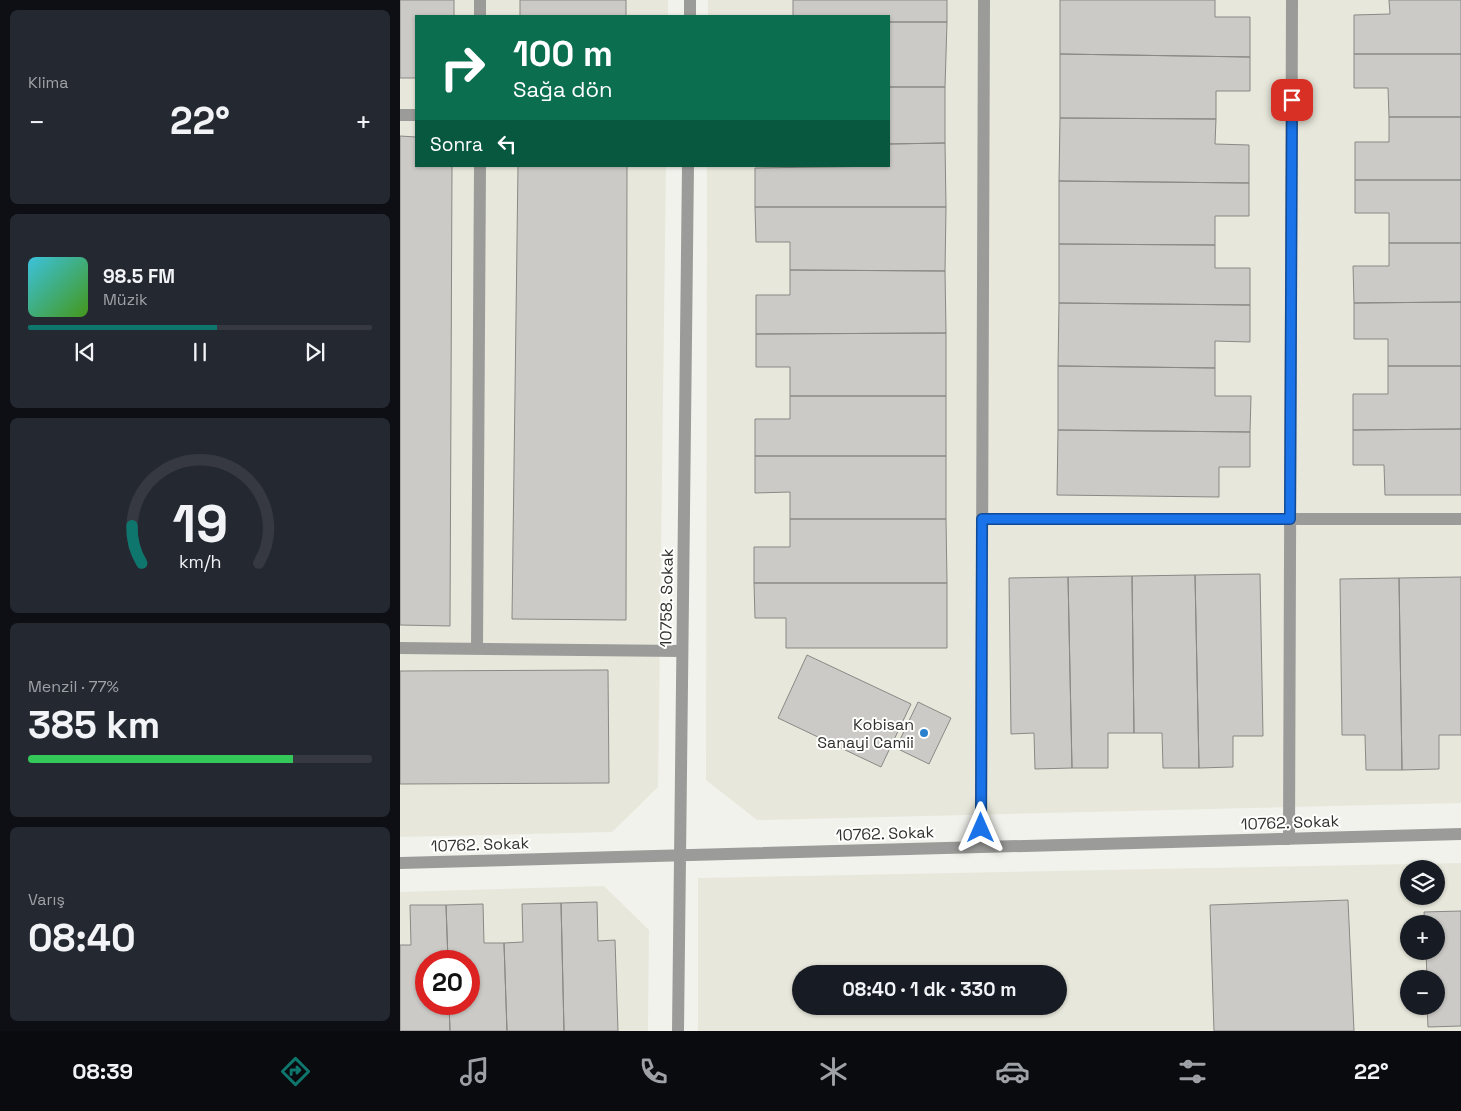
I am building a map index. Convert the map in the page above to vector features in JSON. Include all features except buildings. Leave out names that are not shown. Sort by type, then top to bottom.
[{"type":"street","points":[[480,0],[480,15]]},
{"type":"street","points":[[690,0],[690,15]]},
{"type":"street","points":[[981,847],[984,0]]},
{"type":"street","points":[[1289,839],[1292,0]]},
{"type":"street","points":[[400,115],[415,115]]},
{"type":"street","points":[[477,649],[480,167]]},
{"type":"street","name":"10758. Sokak","points":[[678,1031],[688,167]]},
{"type":"street","points":[[982,519],[1461,519]]},
{"type":"street","points":[[400,648],[681,651]]},
{"type":"street","name":"10762. Sokak","points":[[400,863],[1461,834]]},
{"type":"shaded area","points":[[400,0],[668,0],[668,15],[415,15],[415,167],[666,167],[658,787],[612,832],[400,837]]},
{"type":"shaded area","points":[[708,0],[1461,0],[1461,803],[757,820],[706,780],[707,167],[890,167],[890,15],[708,15]]},
{"type":"shaded area","points":[[1445,863],[1461,863],[1461,1031],[698,1031],[698,878],[1400,864],[1400,905],[1445,905]]},
{"type":"shaded area","points":[[604,886],[649,930],[648,1031],[400,1031],[400,892]]},
{"type":"place","name":"Kobisan Sanayi Camii","points":[[924,733]]},
{"type":"route","points":[[981,828],[982,519],[1290,519],[1292,100]]}]
